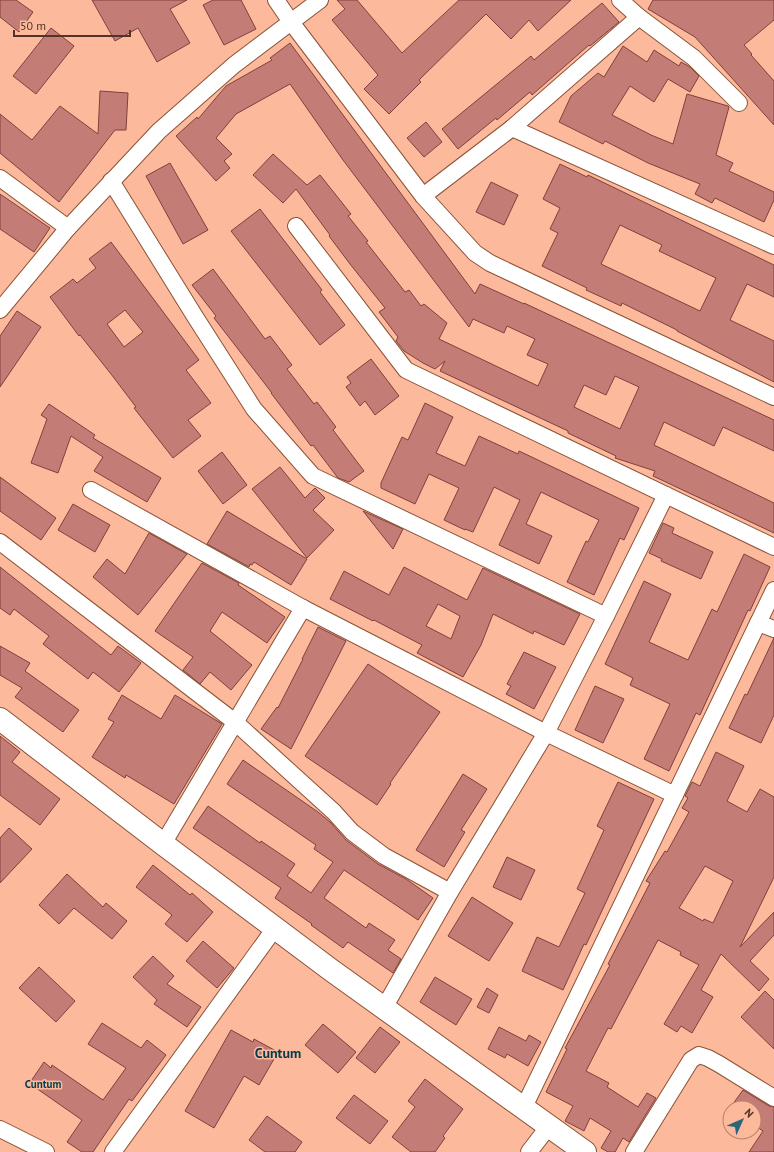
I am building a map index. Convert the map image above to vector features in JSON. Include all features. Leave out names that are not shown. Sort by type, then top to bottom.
[{"type":"main road","points":[[0,719],[275,928],[384,1008],[586,1152]]},
{"type":"street","points":[[276,0],[423,196],[475,253],[490,263],[774,398]]},
{"type":"street","points":[[0,310],[68,228],[158,131],[234,65],[320,0]]},
{"type":"street","points":[[620,0],[639,17],[694,58],[739,104]]},
{"type":"street","points":[[423,196],[512,128],[639,17]]},
{"type":"street","points":[[512,128],[774,246]]},
{"type":"street","points":[[0,178],[68,228]]},
{"type":"street","points":[[111,181],[254,409],[313,476],[606,616]]},
{"type":"street","points":[[296,226],[406,370],[774,547]]},
{"type":"street","points":[[91,490],[303,608],[546,733],[675,795]]},
{"type":"street","points":[[384,1008],[450,892],[546,733],[666,495]]},
{"type":"street","points":[[0,542],[235,722],[315,794],[352,832],[384,856],[450,892]]},
{"type":"street","points":[[524,1107],[774,590]]},
{"type":"street","points":[[163,844],[303,608]]},
{"type":"street","points":[[758,623],[774,629]]},
{"type":"street","points":[[113,1152],[275,928]]},
{"type":"street","points":[[634,1152],[692,1060],[699,1055],[714,1061],[774,1098]]},
{"type":"street","points":[[529,1152],[549,1126]]},
{"type":"street","points":[[0,1129],[46,1152]]},
{"type":"building","points":[[0,0],[16,0],[33,12],[19,32],[0,17]]},
{"type":"building","points":[[92,0],[187,0],[170,9],[190,43],[157,62],[138,28],[115,41]]},
{"type":"building","points":[[213,0],[241,0],[256,29],[224,45],[203,5]]},
{"type":"building","points":[[337,0],[357,0],[402,53],[459,0],[571,0],[538,31],[529,20],[511,39],[486,14],[419,80],[421,82],[389,114],[364,89],[378,75],[332,20],[345,9]]},
{"type":"building","points":[[653,0],[774,0],[774,20],[744,45],[774,81],[774,125],[695,37],[648,9]]},
{"type":"building","points":[[602,3],[619,22],[590,46],[589,45],[532,95],[530,92],[497,120],[496,118],[458,149],[442,129],[531,56],[534,60]]},
{"type":"building","points":[[51,28],[74,46],[36,94],[13,76]]},
{"type":"building","points":[[290,43],[475,294],[480,284],[524,303],[774,420],[774,451],[723,427],[714,446],[664,422],[654,445],[774,503],[774,533],[653,476],[655,471],[615,458],[616,456],[568,433],[568,431],[440,371],[445,361],[435,369],[404,351],[396,341],[398,337],[379,312],[385,308],[329,236],[330,235],[296,189],[283,203],[253,175],[273,154],[307,185],[320,175],[351,214],[348,216],[368,241],[366,242],[405,292],[409,290],[421,306],[424,304],[447,323],[439,339],[538,386],[548,364],[527,355],[535,339],[507,326],[504,333],[473,319],[469,327],[343,160],[290,84],[236,114],[216,138],[232,154],[224,161],[230,168],[216,181],[176,136],[197,117],[198,119],[226,86],[272,60],[270,58]],"holes":[[[615,376],[639,387],[620,429],[574,407],[584,385],[606,395]]]},
{"type":"building","points":[[623,46],[647,62],[654,50],[679,66],[681,62],[690,67],[699,76],[690,92],[668,79],[654,102],[630,86],[612,115],[651,135],[673,144],[687,94],[728,106],[729,107],[716,155],[733,163],[729,171],[774,192],[774,200],[764,222],[715,198],[712,203],[695,194],[700,184],[648,163],[605,141],[603,144],[559,122],[571,96],[598,73],[604,77]]},
{"type":"building","points":[[100,91],[128,93],[126,130],[115,130],[59,202],[0,153],[0,114],[32,140],[60,106],[98,134]]},
{"type":"building","points":[[426,122],[442,142],[424,157],[407,138]]},
{"type":"building","points":[[170,163],[208,230],[183,244],[146,176]]},
{"type":"building","points":[[560,164],[587,177],[588,175],[774,265],[774,297],[747,284],[730,320],[774,341],[774,382],[677,330],[622,303],[621,306],[586,290],[587,288],[542,266],[558,233],[550,229],[560,208],[543,199]],"holes":[[[620,225],[662,245],[659,251],[716,278],[700,311],[601,264]]]},
{"type":"building","points":[[491,182],[518,195],[504,225],[476,212]]},
{"type":"building","points":[[0,194],[50,228],[34,252],[0,229]]},
{"type":"building","points":[[260,209],[322,290],[320,292],[345,325],[320,345],[231,231]]},
{"type":"building","points":[[111,242],[199,360],[186,370],[211,403],[188,420],[201,436],[173,458],[134,408],[136,407],[111,374],[80,335],[79,336],[50,297],[73,279],[77,283],[96,268],[89,259]],"holes":[[[125,310],[143,332],[124,347],[107,324]]]},
{"type":"building","points":[[213,269],[265,339],[270,336],[292,365],[287,369],[314,404],[317,402],[336,427],[333,430],[364,471],[349,482],[338,478],[313,445],[311,446],[214,318],[216,316],[192,285]]},
{"type":"building","points":[[17,311],[41,327],[0,387],[0,336]]},
{"type":"building","points":[[371,359],[399,396],[375,415],[365,401],[360,406],[346,387],[351,383],[347,377]]},
{"type":"building","points":[[425,403],[453,417],[436,453],[465,466],[479,436],[518,454],[519,451],[639,508],[624,540],[620,538],[594,595],[567,582],[586,541],[588,542],[599,520],[541,492],[526,524],[552,536],[539,564],[499,545],[520,500],[494,487],[473,532],[465,530],[444,520],[459,488],[429,474],[415,504],[381,488],[381,483],[402,437],[408,440]]},
{"type":"building","points":[[49,404],[95,435],[93,438],[161,478],[147,502],[94,471],[103,457],[71,436],[58,473],[31,463],[47,419],[41,415]]},
{"type":"building","points":[[222,452],[247,485],[223,504],[198,471]]},
{"type":"building","points":[[280,467],[305,498],[315,488],[325,498],[313,510],[334,530],[307,558],[252,489]]},
{"type":"building","points":[[0,477],[56,518],[41,540],[0,511]]},
{"type":"building","points":[[73,504],[110,525],[95,552],[58,530]]},
{"type":"building","points":[[227,511],[307,559],[291,585],[254,562],[252,565],[250,564],[249,567],[207,544]]},
{"type":"building","points":[[363,511],[403,529],[393,549]]},
{"type":"building","points":[[663,523],[674,528],[672,533],[713,552],[701,579],[661,561],[662,559],[649,553]]},
{"type":"building","points":[[149,533],[187,554],[138,615],[93,577],[107,559],[125,574]]},
{"type":"building","points":[[744,554],[770,567],[750,611],[748,610],[700,715],[696,713],[669,771],[644,759],[670,704],[630,685],[633,678],[605,664],[644,581],[671,594],[649,642],[688,660],[712,609],[717,612]]},
{"type":"building","points":[[202,563],[239,583],[238,585],[285,617],[267,643],[222,612],[210,631],[252,665],[231,690],[210,672],[200,684],[183,670],[193,657],[155,631]]},
{"type":"building","points":[[0,567],[111,655],[118,646],[141,663],[119,692],[93,672],[88,679],[43,644],[49,636],[14,609],[10,615],[0,608]]},
{"type":"building","points":[[404,567],[467,600],[483,568],[580,614],[564,645],[534,631],[533,634],[493,614],[481,645],[463,677],[417,653],[422,645],[330,599],[344,571],[389,595]],"holes":[[[438,604],[460,616],[451,639],[426,626]]]},
{"type":"building","points":[[318,627],[346,641],[291,749],[261,729],[277,707],[278,708]]},
{"type":"building","points":[[774,638],[774,715],[761,743],[729,728],[745,694],[747,695]]},
{"type":"building","points":[[0,646],[30,663],[25,671],[79,710],[63,732],[15,697],[22,688],[0,675]]},
{"type":"building","points":[[524,652],[556,667],[534,709],[506,694],[511,686],[507,684]]},
{"type":"building","points":[[368,664],[440,712],[390,783],[391,784],[377,805],[305,756]]},
{"type":"building","points":[[595,686],[624,699],[603,743],[575,730]]},
{"type":"building","points":[[122,695],[161,719],[175,695],[222,724],[174,804],[126,775],[125,778],[92,757],[114,722],[108,719]]},
{"type":"building","points":[[0,736],[20,752],[12,762],[60,799],[40,825],[0,795]]},
{"type":"building","points":[[716,752],[744,766],[727,801],[747,812],[760,789],[774,797],[774,877],[740,947],[774,912],[774,935],[750,961],[769,979],[759,991],[721,954],[701,990],[713,997],[692,1033],[681,1026],[677,1032],[664,1024],[699,965],[680,955],[681,952],[658,940],[611,1029],[608,1028],[586,1071],[609,1083],[607,1087],[638,1107],[647,1093],[656,1098],[629,1142],[623,1138],[615,1152],[608,1152],[601,1148],[611,1131],[590,1118],[584,1131],[565,1121],[573,1106],[546,1092],[567,1049],[565,1048],[610,965],[608,964],[650,883],[646,881],[665,851],[667,852],[689,812],[682,808],[688,798],[685,796],[692,782],[700,786]],"holes":[[[705,866],[733,881],[713,923],[704,919],[703,921],[679,908]]]},
{"type":"building","points":[[243,760],[318,812],[330,822],[346,840],[378,864],[406,879],[433,898],[418,920],[344,870],[324,898],[366,928],[369,923],[395,940],[388,950],[401,959],[393,973],[348,942],[343,948],[311,925],[312,924],[275,898],[281,888],[193,828],[208,806],[260,843],[261,841],[295,864],[287,876],[311,893],[333,862],[314,849],[316,845],[227,784]]},
{"type":"building","points":[[463,774],[487,789],[461,830],[465,832],[444,867],[416,850]]},
{"type":"building","points":[[618,782],[654,799],[586,945],[584,944],[563,990],[522,971],[537,937],[559,947],[585,893],[577,889],[604,830],[597,826]]},
{"type":"building","points":[[9,828],[32,849],[0,883],[0,838]]},
{"type":"building","points":[[507,857],[535,870],[521,900],[493,887]]},
{"type":"building","points":[[153,865],[190,895],[192,893],[213,912],[187,942],[165,924],[172,915],[136,887]]},
{"type":"building","points":[[67,874],[103,907],[106,903],[127,921],[112,939],[74,908],[59,924],[39,905]]},
{"type":"building","points":[[472,897],[513,923],[489,961],[448,936]]},
{"type":"building","points":[[203,941],[234,968],[217,988],[186,961]]},
{"type":"building","points":[[153,956],[174,976],[167,984],[201,1007],[187,1027],[154,1004],[157,1000],[133,977]]},
{"type":"building","points":[[39,967],[75,1001],[56,1022],[19,988]]},
{"type":"building","points":[[435,977],[472,999],[456,1025],[420,1002]]},
{"type":"building","points":[[487,988],[498,995],[489,1013],[477,1007]]},
{"type":"building","points":[[765,991],[774,1000],[774,1049],[741,1017]]},
{"type":"building","points":[[102,1023],[141,1048],[147,1040],[166,1055],[132,1101],[129,1099],[93,1152],[82,1152],[67,1142],[82,1120],[36,1088],[38,1086],[31,1081],[44,1062],[51,1068],[52,1065],[103,1100],[126,1068],[88,1044]]},
{"type":"building","points":[[323,1024],[356,1052],[338,1073],[305,1045]]},
{"type":"building","points":[[380,1027],[400,1042],[375,1073],[356,1058]]},
{"type":"building","points":[[499,1027],[526,1041],[529,1035],[541,1042],[528,1066],[507,1054],[505,1058],[488,1049]]},
{"type":"building","points":[[231,1030],[253,1042],[254,1039],[278,1052],[259,1085],[244,1076],[214,1128],[185,1111]]},
{"type":"building","points":[[425,1079],[463,1109],[443,1136],[445,1138],[435,1152],[411,1152],[392,1137],[415,1107],[408,1101]]},
{"type":"building","points":[[743,1090],[759,1100],[736,1100]]},
{"type":"building","points":[[354,1095],[388,1121],[370,1144],[336,1118]]},
{"type":"building","points":[[762,1102],[774,1107],[774,1152],[749,1152],[757,1140],[762,1140]]},
{"type":"building","points":[[267,1116],[302,1142],[295,1152],[265,1152],[249,1140]]},
{"type":"district","name":"Cuntum","points":[[278,1053]]},
{"type":"district","name":"Cuntum","points":[[43,1084]]}]
